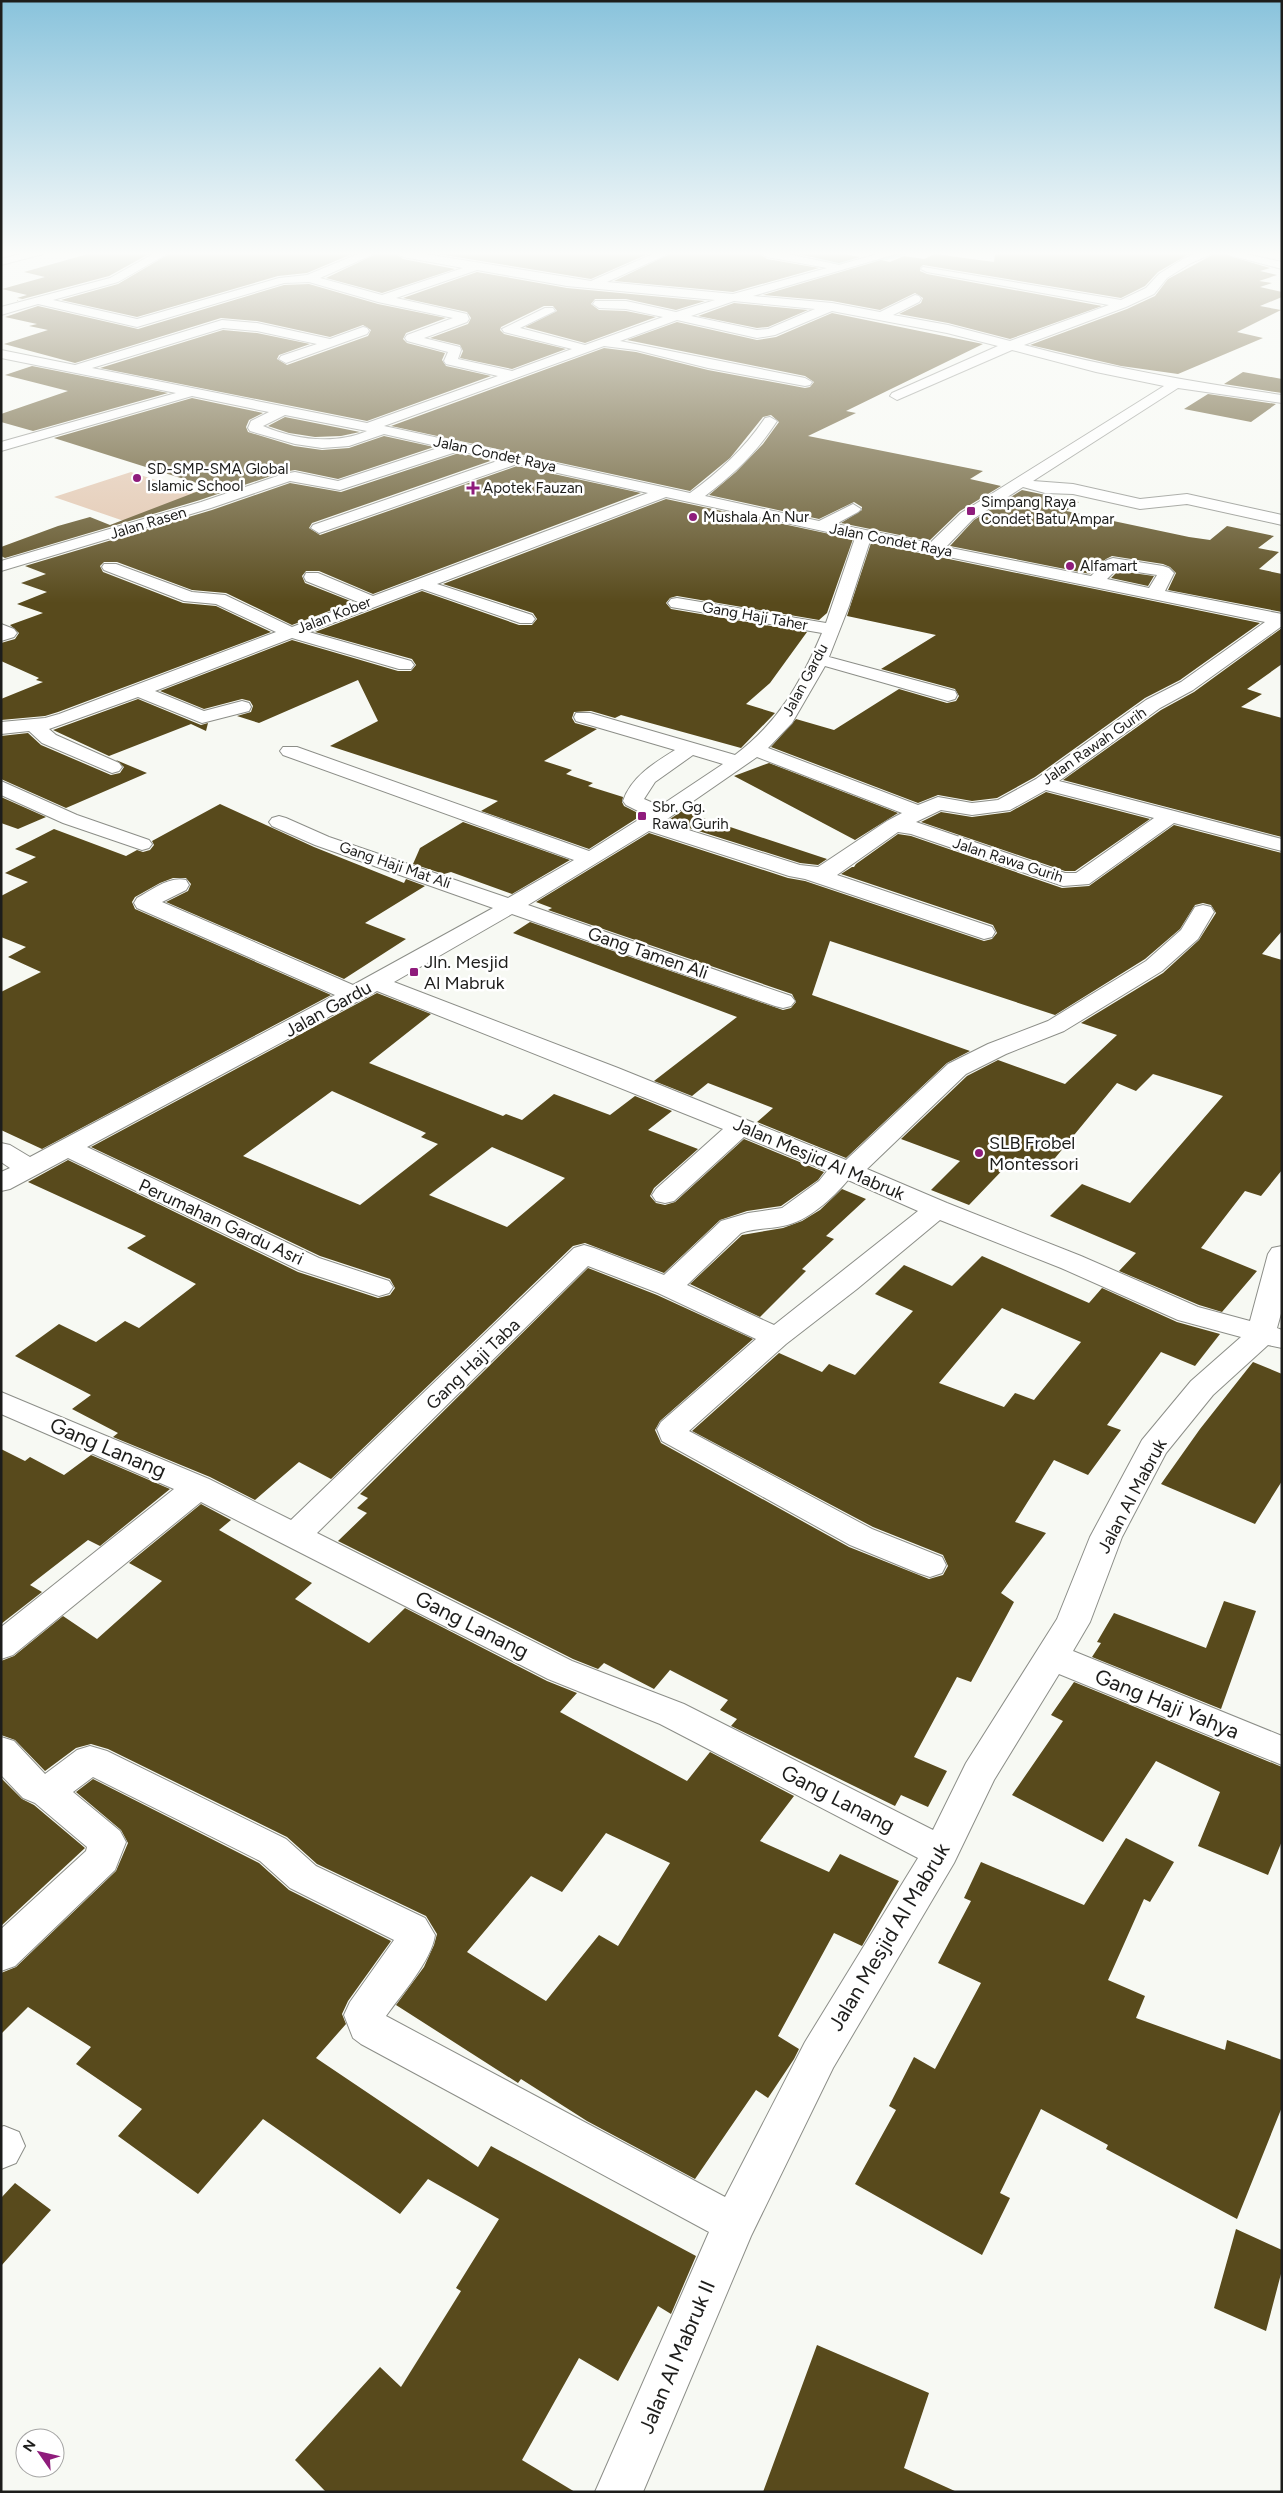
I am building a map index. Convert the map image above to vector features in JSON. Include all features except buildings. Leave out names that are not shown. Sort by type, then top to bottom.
[{"type":"street","name":"Jalan Condet Raya","points":[[83,370],[379,429],[820,526],[1281,619]]},
{"type":"street","points":[[492,370],[512,375]]},
{"type":"street","points":[[281,411],[256,424],[255,428],[324,446],[344,444],[524,370]]},
{"type":"street","points":[[746,370],[805,382]]},
{"type":"street","points":[[897,396],[948,370]]},
{"type":"street","points":[[1108,370],[1176,384],[1282,399]]},
{"type":"street","points":[[934,548],[967,516],[1176,384]]},
{"type":"street","points":[[379,429],[498,387],[508,385],[526,386]]},
{"type":"street","points":[[1,448],[191,392]]},
{"type":"street","points":[[692,498],[743,458],[756,444],[770,421]]},
{"type":"street","name":"Jalan Rasen","points":[[1,566],[293,476],[329,485],[340,485],[459,446]]},
{"type":"street","points":[[319,528],[518,459]]},
{"type":"street","points":[[1062,488],[1079,478],[1091,478]]},
{"type":"street","points":[[1020,482],[1046,488],[1062,488],[1140,504],[1170,499],[1202,502],[1282,520]]},
{"type":"street","points":[[1144,489],[1163,493],[1169,496],[1170,499]]},
{"type":"street","name":"Jalan Kober","points":[[1,728],[40,724],[138,690],[664,492]]},
{"type":"street","points":[[820,526],[853,509]]},
{"type":"street","name":"Jalan Gardu","points":[[1,1183],[366,989],[513,906],[655,819],[746,756],[784,721],[818,659],[832,629],[864,535]]},
{"type":"street","points":[[1096,581],[1113,563],[1163,571],[1166,573],[1155,594]]},
{"type":"street","points":[[110,567],[190,597],[219,599],[246,610],[289,632],[405,665]]},
{"type":"street","points":[[312,577],[371,601]]},
{"type":"street","points":[[419,583],[526,619]]},
{"type":"street","name":"Gang Haji Taher","points":[[678,603],[832,629]]},
{"type":"street","name":"Jalan Rawah Gurih","points":[[894,825],[938,803],[972,809],[1003,806],[1043,783],[1153,704],[1187,686],[1281,619]]},
{"type":"street","points":[[1,629],[8,633],[1,636]]},
{"type":"street","points":[[818,659],[948,695]]},
{"type":"street","points":[[138,690],[202,717],[218,715],[242,707]]},
{"type":"street","points":[[1,710],[40,724],[48,738],[112,767]]},
{"type":"street","points":[[583,717],[690,748],[746,756],[917,812]]},
{"type":"street","points":[[690,748],[648,779],[634,792],[633,801],[655,819],[736,854],[810,873],[984,932]]},
{"type":"street","points":[[290,751],[592,859]]},
{"type":"street","points":[[1043,783],[1282,845]]},
{"type":"street","points":[[4,791],[95,830],[142,844]]},
{"type":"street","name":"Jalan Rawa Gurih","points":[[894,825],[915,828],[968,848],[1070,881],[1081,878],[1169,817]]},
{"type":"street","name":"Gang Haji Mat Ali","points":[[279,822],[322,841],[513,906]]},
{"type":"street","points":[[810,873],[831,870],[894,825]]},
{"type":"street","name":"Jalan Mesjid Al Mabruk","points":[[178,885],[146,903],[366,989],[740,1126],[937,1209],[1071,1262],[1188,1314],[1272,1337]]},
{"type":"street","name":"Gang Tamen Ali","points":[[513,906],[783,1001]]},
{"type":"street","points":[[668,1287],[731,1226],[748,1221],[783,1218],[792,1214],[828,1188],[958,1068],[996,1049],[1056,1026],[1154,966],[1190,934],[1203,912]]},
{"type":"street","points":[[664,1195],[740,1126]]},
{"type":"street","name":"Perumahan Gardu Asri","points":[[68,1148],[309,1264],[378,1287]]},
{"type":"street","points":[[1,1151],[29,1168]]},
{"type":"street","points":[[930,1565],[861,1537],[673,1434],[672,1429],[776,1337],[847,1283],[937,1209]]},
{"type":"street","name":"Gang Haji Taba","points":[[295,1536],[511,1327],[580,1255],[589,1254],[668,1287],[776,1337]]},
{"type":"street","points":[[1272,1337],[1282,1254]]},
{"type":"street","name":"Jalan Al Mabruk","points":[[1053,1657],[1073,1622],[1106,1537],[1153,1448],[1202,1388],[1272,1337]]},
{"type":"street","name":"Gang Lanang","points":[[1,1402],[198,1487],[560,1670],[672,1714],[941,1852]]},
{"type":"street","points":[[1,1646],[198,1487]]},
{"type":"street","name":"Jalan Mesjid Al Mabruk","points":[[735,2222],[819,2055],[941,1852],[979,1773],[1053,1657]]},
{"type":"street","name":"Gang Haji Yahya","points":[[1053,1657],[1282,1751]]},
{"type":"street","points":[[1,1752],[36,1788],[46,1791],[107,1842],[102,1859],[1,1954]]},
{"type":"street","points":[[46,1791],[90,1760],[94,1761],[272,1850],[303,1876],[411,1930],[416,1935],[415,1942],[364,2015],[367,2025],[375,2032],[687,2199],[735,2222]]},
{"type":"street","name":"Jalan Al Mabruk II","points":[[619,2492],[735,2222]]},
{"type":"shaded area","points":[[131,472],[199,494],[124,521],[54,497]]},
{"type":"place","name":"SD-SMP-SMA Global Islamic School","points":[[137,478]]},
{"type":"place","name":"Apotek Fauzan","points":[[473,488]]},
{"type":"place","name":"Simpang Raya Condet Batu Ampar","points":[[971,511]]},
{"type":"place","name":"Mushala An Nur","points":[[693,517]]},
{"type":"place","name":"Alfamart","points":[[1070,566]]},
{"type":"place","name":"Sbr. Gg. Rawa Gurih","points":[[642,816]]},
{"type":"place","name":"Jln. Mesjid Al Mabruk","points":[[414,972]]},
{"type":"place","name":"SLB Frobel Montessori","points":[[979,1153]]}]
